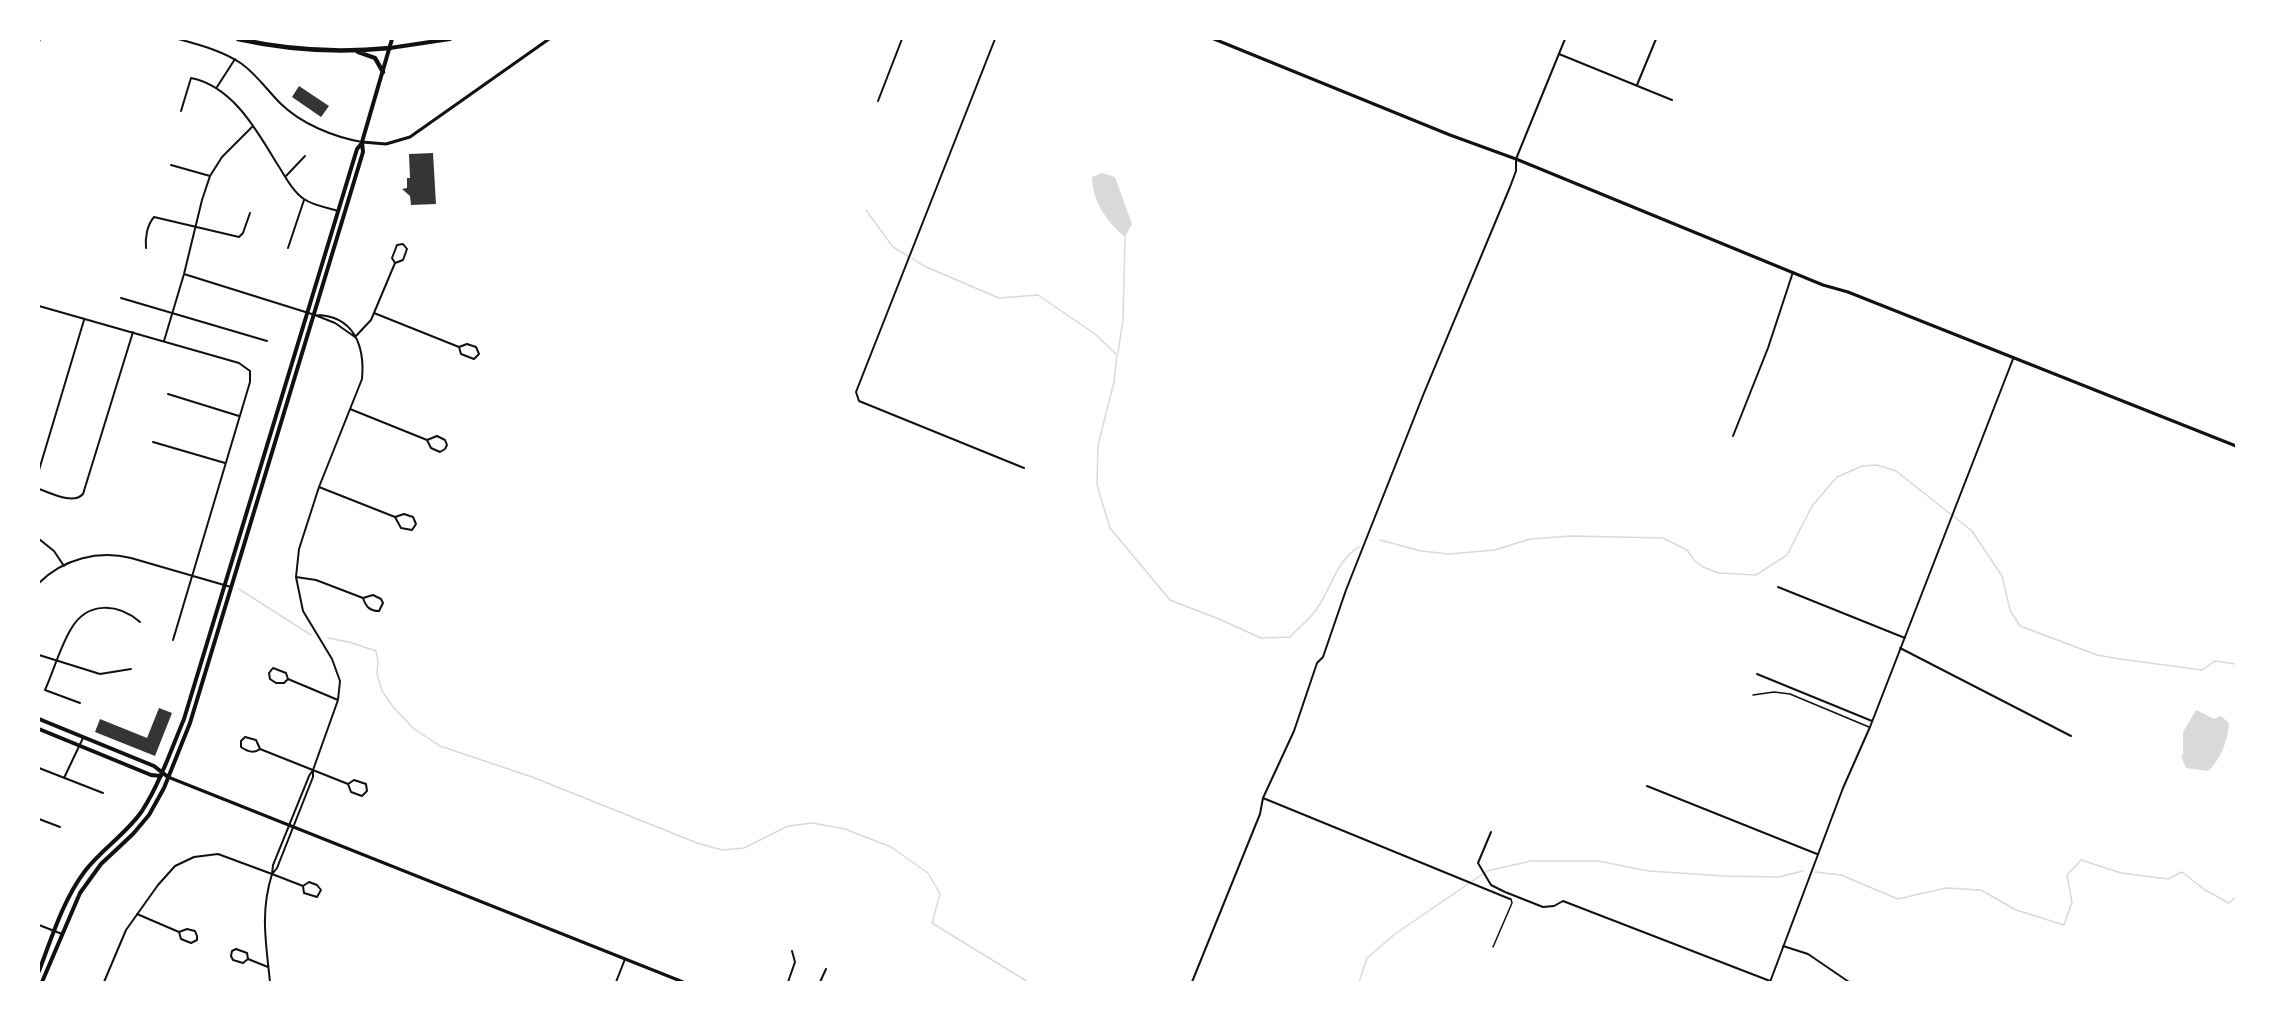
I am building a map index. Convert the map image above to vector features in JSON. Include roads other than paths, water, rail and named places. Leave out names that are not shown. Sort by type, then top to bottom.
[{"type":"highway","points":[[238,39],[292,48],[349,50],[390,48]]},
{"type":"highway","points":[[349,50],[373,57],[383,72]]},
{"type":"main road","points":[[42,982],[84,886],[101,864],[144,821],[157,801],[194,712],[363,152],[363,142],[392,39]]},
{"type":"main road","points":[[390,48],[450,39]]},
{"type":"main road","points":[[39,971],[66,903],[80,878],[136,820],[147,803],[187,710],[357,149],[363,142]]},
{"type":"main road","points":[[39,719],[154,766],[161,774],[168,777]]},
{"type":"main road","points":[[39,729],[150,775],[161,774]]},
{"type":"street","points":[[178,39],[218,51],[235,59],[252,72],[280,104],[295,116],[316,127],[363,142],[387,144],[410,136],[549,39]]},
{"type":"street","points":[[878,101],[902,39]]},
{"type":"street","points":[[995,39],[856,392],[859,400],[1024,468]]},
{"type":"street","points":[[1214,39],[1793,272],[2236,446]]},
{"type":"street","points":[[1192,982],[1260,814],[1263,798],[1294,731],[1317,663],[1323,657],[1346,590],[1424,393],[1510,188],[1516,171],[1516,159],[1565,39]]},
{"type":"street","points":[[1637,86],[1656,39]]},
{"type":"street","points":[[1559,54],[1671,99]]},
{"type":"street","points":[[216,87],[235,59]]},
{"type":"street","points":[[181,111],[190,78],[216,87],[236,104],[253,126],[285,177],[304,200],[338,211]]},
{"type":"street","points":[[164,341],[210,176],[222,157],[253,126]]},
{"type":"street","points":[[285,177],[305,156]]},
{"type":"street","points":[[171,165],[210,176]]},
{"type":"street","points":[[288,248],[304,200]]},
{"type":"street","points":[[146,248],[148,230],[154,217],[239,237],[243,233],[250,213]]},
{"type":"street","points":[[355,337],[366,327],[374,313],[395,263],[403,260],[406,255],[407,249],[403,244],[397,244],[394,249],[392,258],[395,263]]},
{"type":"street","points":[[1733,436],[1768,348],[1793,272]]},
{"type":"street","points":[[184,274],[308,312],[335,323],[355,337]]},
{"type":"street","points":[[121,298],[267,341]]},
{"type":"street","points":[[39,306],[239,363],[250,371],[250,379],[173,640]]},
{"type":"street","points":[[374,313],[459,347],[472,345],[479,351],[479,354],[474,359],[468,358],[461,354],[459,347]]},
{"type":"street","points":[[270,982],[263,922],[264,905],[273,865],[313,770],[338,700],[340,681],[332,659],[303,611],[296,576],[299,549],[319,487],[362,379],[361,348],[348,326],[325,315],[315,315]]},
{"type":"street","points":[[335,323],[337,319]]},
{"type":"street","points":[[39,470],[84,320]]},
{"type":"street","points":[[39,489],[73,499],[83,494],[133,332]]},
{"type":"street","points":[[1491,832],[1478,863],[1491,885],[1542,907],[1554,906],[1563,901],[1770,982],[1817,854],[1870,727],[2013,358]]},
{"type":"street","points":[[168,394],[239,416]]},
{"type":"street","points":[[350,409],[427,440],[437,436],[445,440],[447,445],[440,452],[430,448],[427,440]]},
{"type":"street","points":[[153,442],[225,464]]},
{"type":"street","points":[[319,487],[395,517],[407,515],[416,520],[416,524],[412,530],[401,528],[395,517]]},
{"type":"street","points":[[39,539],[54,551],[63,566]]},
{"type":"street","points":[[39,583],[63,566],[86,557],[114,555],[233,588]]},
{"type":"street","points":[[296,576],[316,580],[363,598],[373,595],[381,599],[382,608],[379,611],[371,610],[363,598]]},
{"type":"street","points":[[1778,587],[1905,638]]},
{"type":"street","points":[[80,703],[45,690],[71,628],[86,614],[106,607],[129,613],[140,622]]},
{"type":"street","points":[[1900,648],[2071,736]]},
{"type":"street","points":[[39,655],[100,674],[131,669]]},
{"type":"street","points":[[288,680],[284,683],[276,683],[270,679],[269,673],[275,667],[285,671],[288,680],[338,700]]},
{"type":"street","points":[[1757,674],[1872,721]]},
{"type":"street","points":[[260,748],[249,752],[242,747],[241,741],[245,737],[256,740],[260,748],[348,784],[351,792],[355,794],[362,796],[367,791],[366,784],[363,782],[354,780],[348,784]]},
{"type":"street","points":[[64,778],[83,738]]},
{"type":"street","points":[[39,768],[103,793]]},
{"type":"street","points":[[272,873],[277,868],[294,827],[313,777],[313,770]]},
{"type":"street","points":[[168,777],[683,982]]},
{"type":"street","points":[[1647,786],[1817,854]]},
{"type":"street","points":[[1263,798],[1510,899]]},
{"type":"street","points":[[39,819],[60,827]]},
{"type":"street","points":[[104,982],[126,930],[175,866],[194,857],[218,854],[303,886]]},
{"type":"street","points":[[309,882],[317,885],[321,890],[317,897],[314,897],[304,893],[303,886],[309,882]]},
{"type":"street","points":[[137,914],[179,932],[182,939],[191,943],[198,936],[195,931],[187,929],[179,932]]},
{"type":"street","points":[[39,925],[62,934]]},
{"type":"street","points":[[1783,946],[1808,954],[1849,982]]},
{"type":"street","points":[[237,949],[247,953],[248,959],[243,963],[233,960],[232,951],[237,949]]},
{"type":"street","points":[[788,982],[795,962],[792,951]]},
{"type":"street","points":[[248,959],[268,967]]},
{"type":"street","points":[[616,982],[625,959]]},
{"type":"street","points":[[820,982],[826,969]]},
{"type":"lane","points":[[1753,695],[1774,692],[1790,694],[1870,727]]},
{"type":"lane","points":[[1493,947],[1512,903],[1510,899]]},
{"type":"waterway","points":[[866,210],[893,247],[908,256]]},
{"type":"waterway","points":[[1118,353],[1123,320],[1125,237]]},
{"type":"waterway","points":[[912,258],[924,266],[999,298],[1038,295],[1095,334],[1117,355],[1114,382],[1098,445],[1097,485],[1110,528],[1170,600],[1261,638],[1290,637],[1313,614],[1339,567],[1359,547]]},
{"type":"waterway","points":[[1380,540],[1421,551],[1449,554],[1495,550],[1530,539],[1571,536],[1663,538],[1687,550],[1703,567],[1718,573],[1756,575],[1787,555],[1812,506],[1837,477],[1862,466],[1877,465],[1896,471],[1972,531],[2002,576],[2010,610],[2020,626],[2097,655],[2202,670],[2215,661],[2236,664]]},
{"type":"waterway","points":[[239,589],[311,635]]},
{"type":"waterway","points":[[328,638],[376,651],[377,674],[382,691],[413,728],[440,746],[532,777],[697,843],[722,850],[744,848],[788,826],[813,823],[845,829],[891,847],[928,873],[940,894],[932,923],[1028,982]]},
{"type":"waterway","points":[[1815,872],[1841,875],[1898,899],[1946,888],[1981,890],[2016,910],[2064,925],[2072,902],[2067,875],[2081,860],[2121,873],[2168,879],[2182,872],[2205,890],[2229,903],[2236,897]]},
{"type":"waterway","points":[[1359,982],[1367,958],[1395,934],[1487,871],[1531,861],[1598,861],[1649,871],[1725,876],[1779,877],[1803,871]]}]
